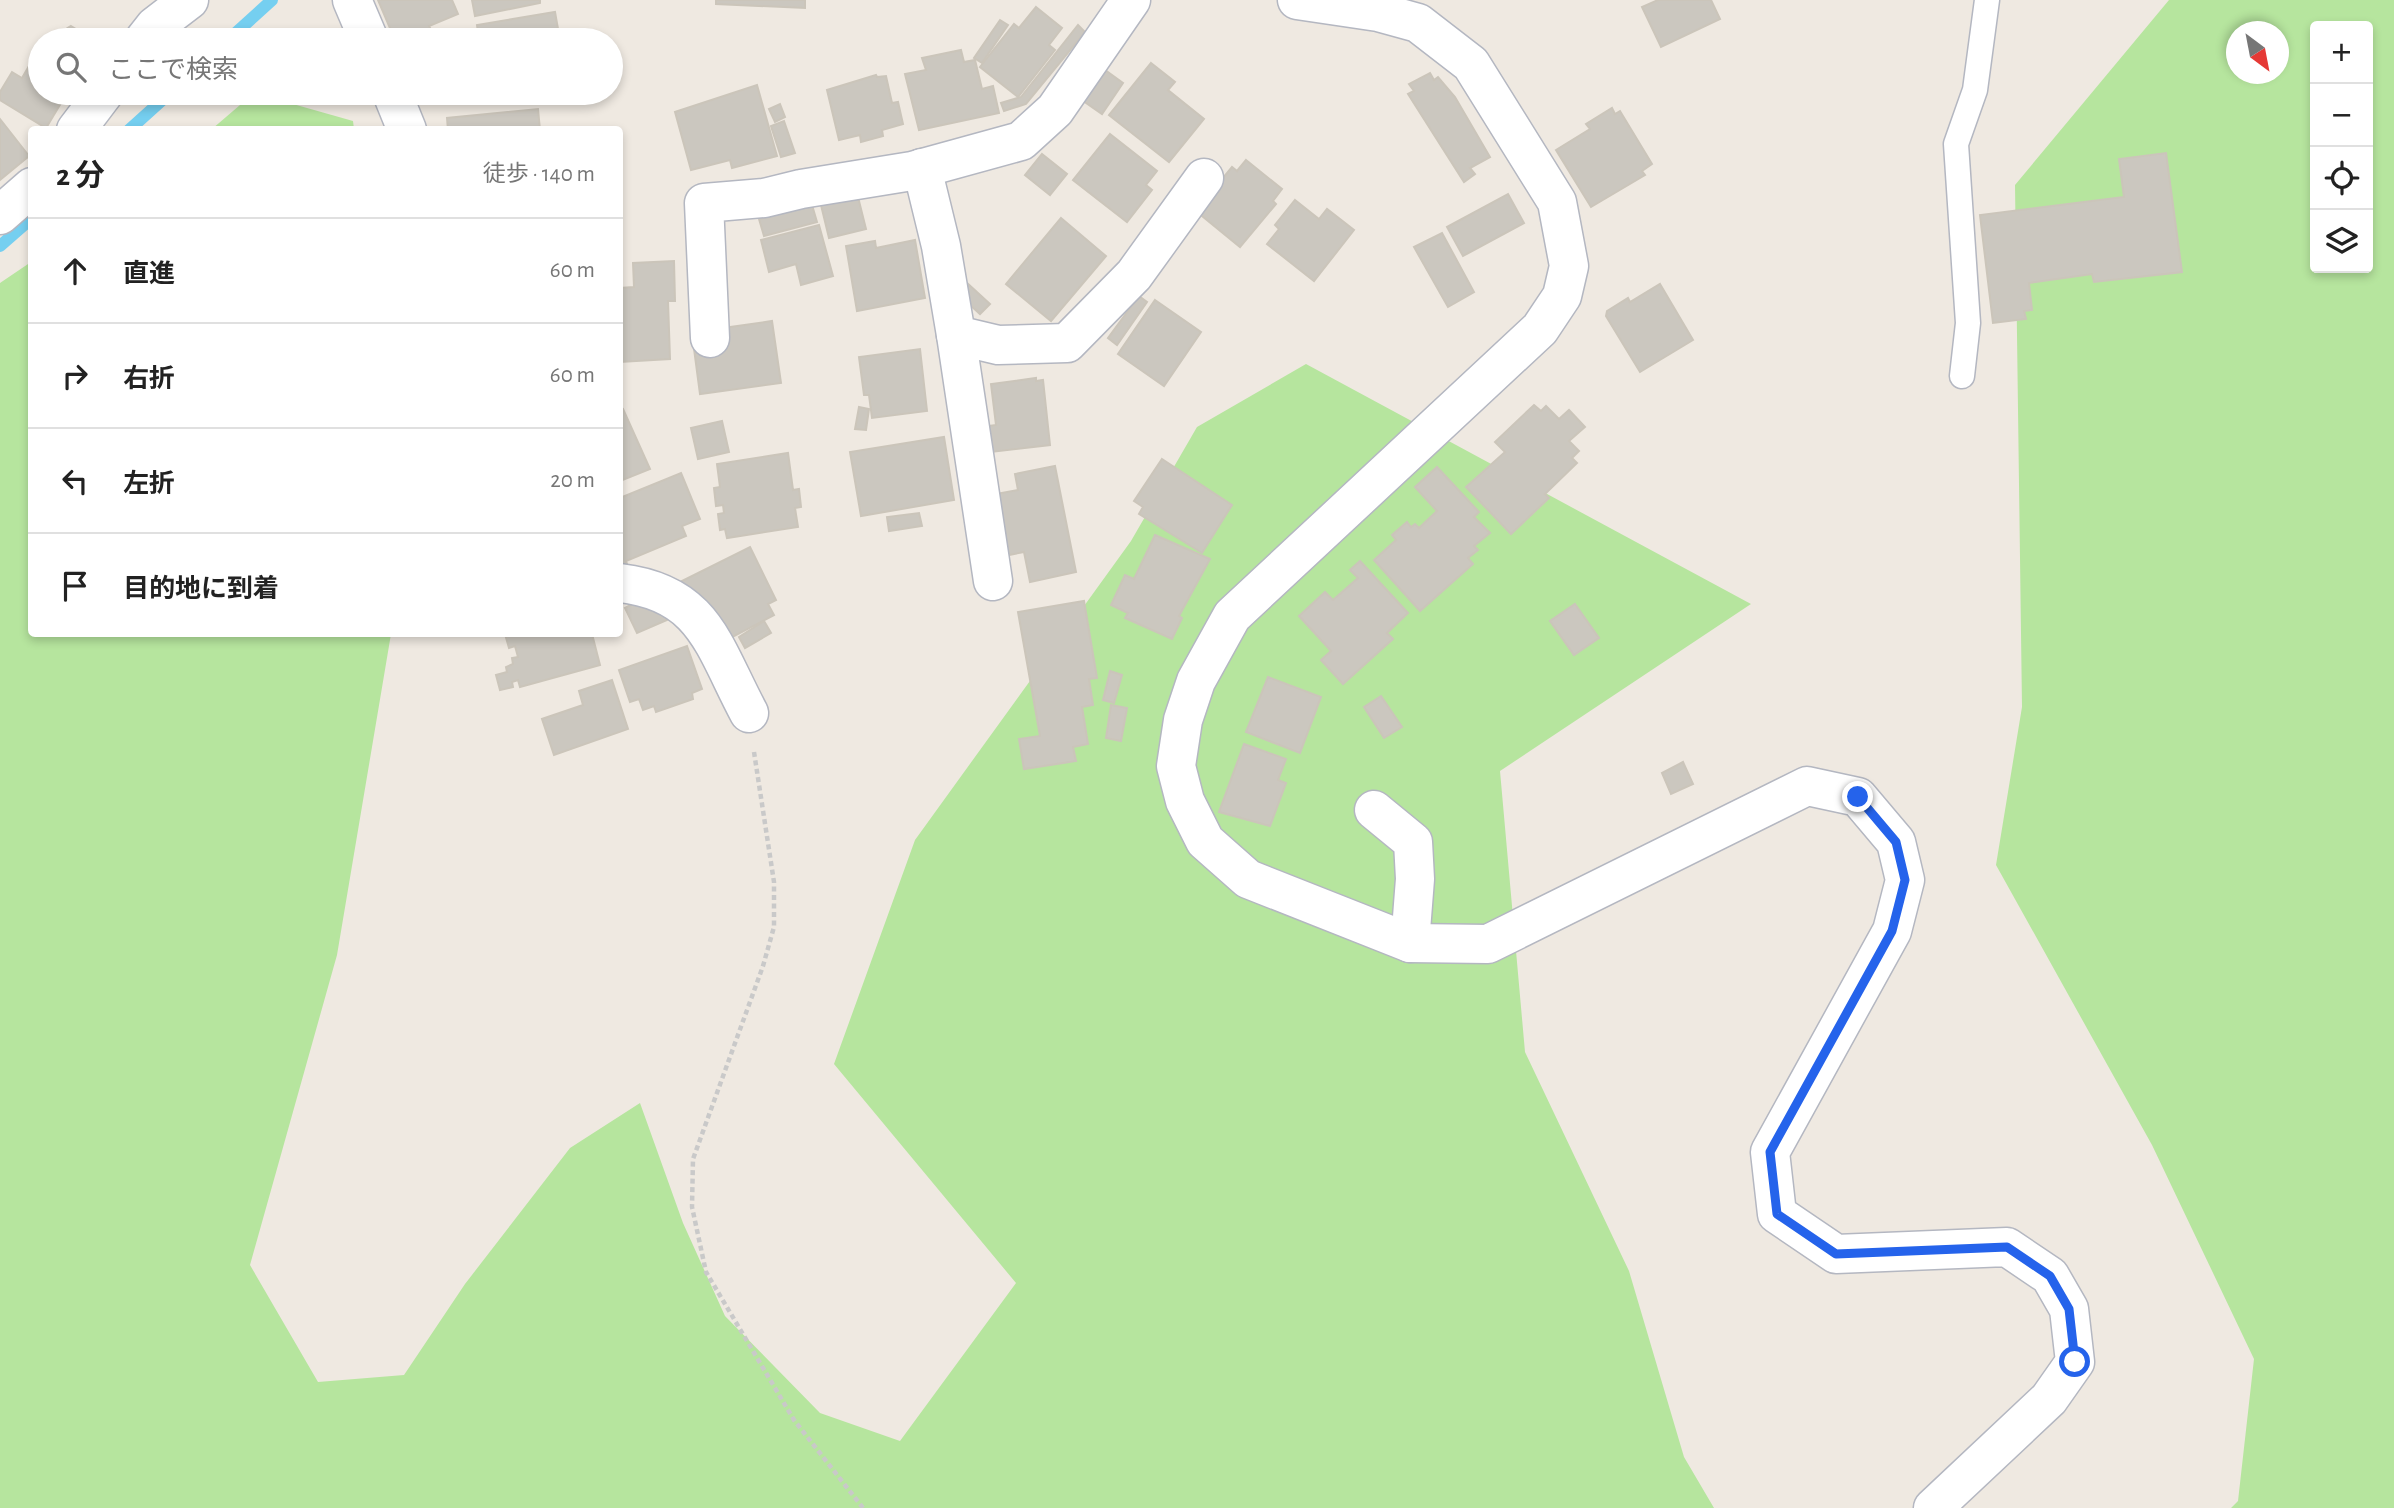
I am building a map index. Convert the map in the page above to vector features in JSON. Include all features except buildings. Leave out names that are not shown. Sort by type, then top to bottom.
[{"type":"street","points":[[153,28],[189,0]]},
{"type":"street","points":[[352,0],[364,28]]},
{"type":"street","points":[[710,338],[704,203],[764,198],[801,188],[922,168],[1021,141],[1055,110],[1131,0]]},
{"type":"street","points":[[1297,0],[1378,12],[1418,23],[1471,64],[1557,202],[1569,266],[1562,296],[1540,329],[1232,616],[1196,681],[1183,720],[1176,766],[1185,801],[1205,841],[1248,879],[1410,943],[1488,944],[1807,786],[1858,797],[1896,842],[1905,880],[1892,931],[1770,1152],[1777,1214],[1836,1254],[2007,1247],[2050,1276],[2069,1309],[2074,1349],[2075,1362],[2049,1399],[1933,1508]]},
{"type":"street","points":[[79,126],[95,105]]},
{"type":"street","points":[[396,105],[405,126]]},
{"type":"street","points":[[922,168],[941,246],[993,581]]},
{"type":"street","points":[[956,335],[998,345],[1067,343],[1134,275],[1204,178]]},
{"type":"street","points":[[0,215],[28,190]]},
{"type":"street","points":[[623,583],[647,586],[677,599],[700,620],[749,713]]},
{"type":"street","points":[[1374,810],[1413,842],[1415,879],[1410,943]]},
{"type":"lane","points":[[1962,376],[1968,323],[1956,144],[1975,90],[1987,0]]},
{"type":"path","points":[[749,713],[774,882],[774,927],[763,966],[693,1158],[692,1207],[706,1272],[794,1420],[863,1508]]},
{"type":"green space","points":[[2169,0],[2394,0],[2394,1508],[2231,1508],[2238,1501],[2254,1359],[2152,1145],[1996,865],[2022,707],[2015,185]]},
{"type":"green space","points":[[240,105],[296,105],[353,121],[354,126],[216,126]]},
{"type":"green space","points":[[28,264],[28,637],[390,637],[337,955],[250,1265],[318,1382],[404,1375],[465,1284],[570,1148],[640,1103],[683,1223],[725,1316],[820,1413],[900,1441],[1016,1283],[834,1064],[915,840],[1131,541],[1197,427],[1306,364],[1751,604],[1500,771],[1525,1052],[1629,1271],[1684,1457],[1714,1508],[0,1508],[0,283]]},
{"type":"waterway","points":[[241,28],[272,0]]},
{"type":"waterway","points":[[133,126],[157,105]]},
{"type":"waterway","points":[[0,246],[28,222]]},
{"type":"route","points":[[1858,797],[1896,842],[1905,880],[1892,931],[1770,1152],[1777,1214],[1836,1254],[2007,1247],[2050,1276],[2069,1309],[2075,1362]]}]
